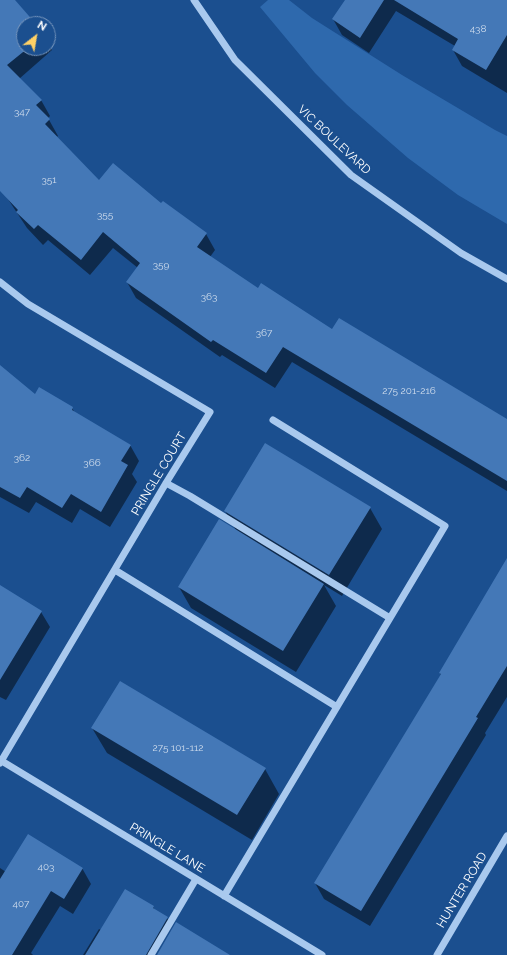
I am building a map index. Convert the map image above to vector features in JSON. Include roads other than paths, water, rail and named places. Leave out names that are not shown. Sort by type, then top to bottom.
[{"type":"street","name":"VIC BOULEVARD","points":[[194,0],[235,60],[351,175],[460,253],[507,279]]},
{"type":"street","name":"PRINGLE COURT","points":[[0,282],[28,304],[210,412],[0,761]]},
{"type":"street","points":[[224,896],[446,526],[273,420]]},
{"type":"street","points":[[166,483],[190,496],[390,618]]},
{"type":"street","points":[[115,570],[337,707]]},
{"type":"street","name":"PRINGLE LANE","points":[[0,761],[322,955]]},
{"type":"street","name":"HUNTER ROAD","points":[[437,955],[507,836]]},
{"type":"street","points":[[151,955],[196,879]]}]
